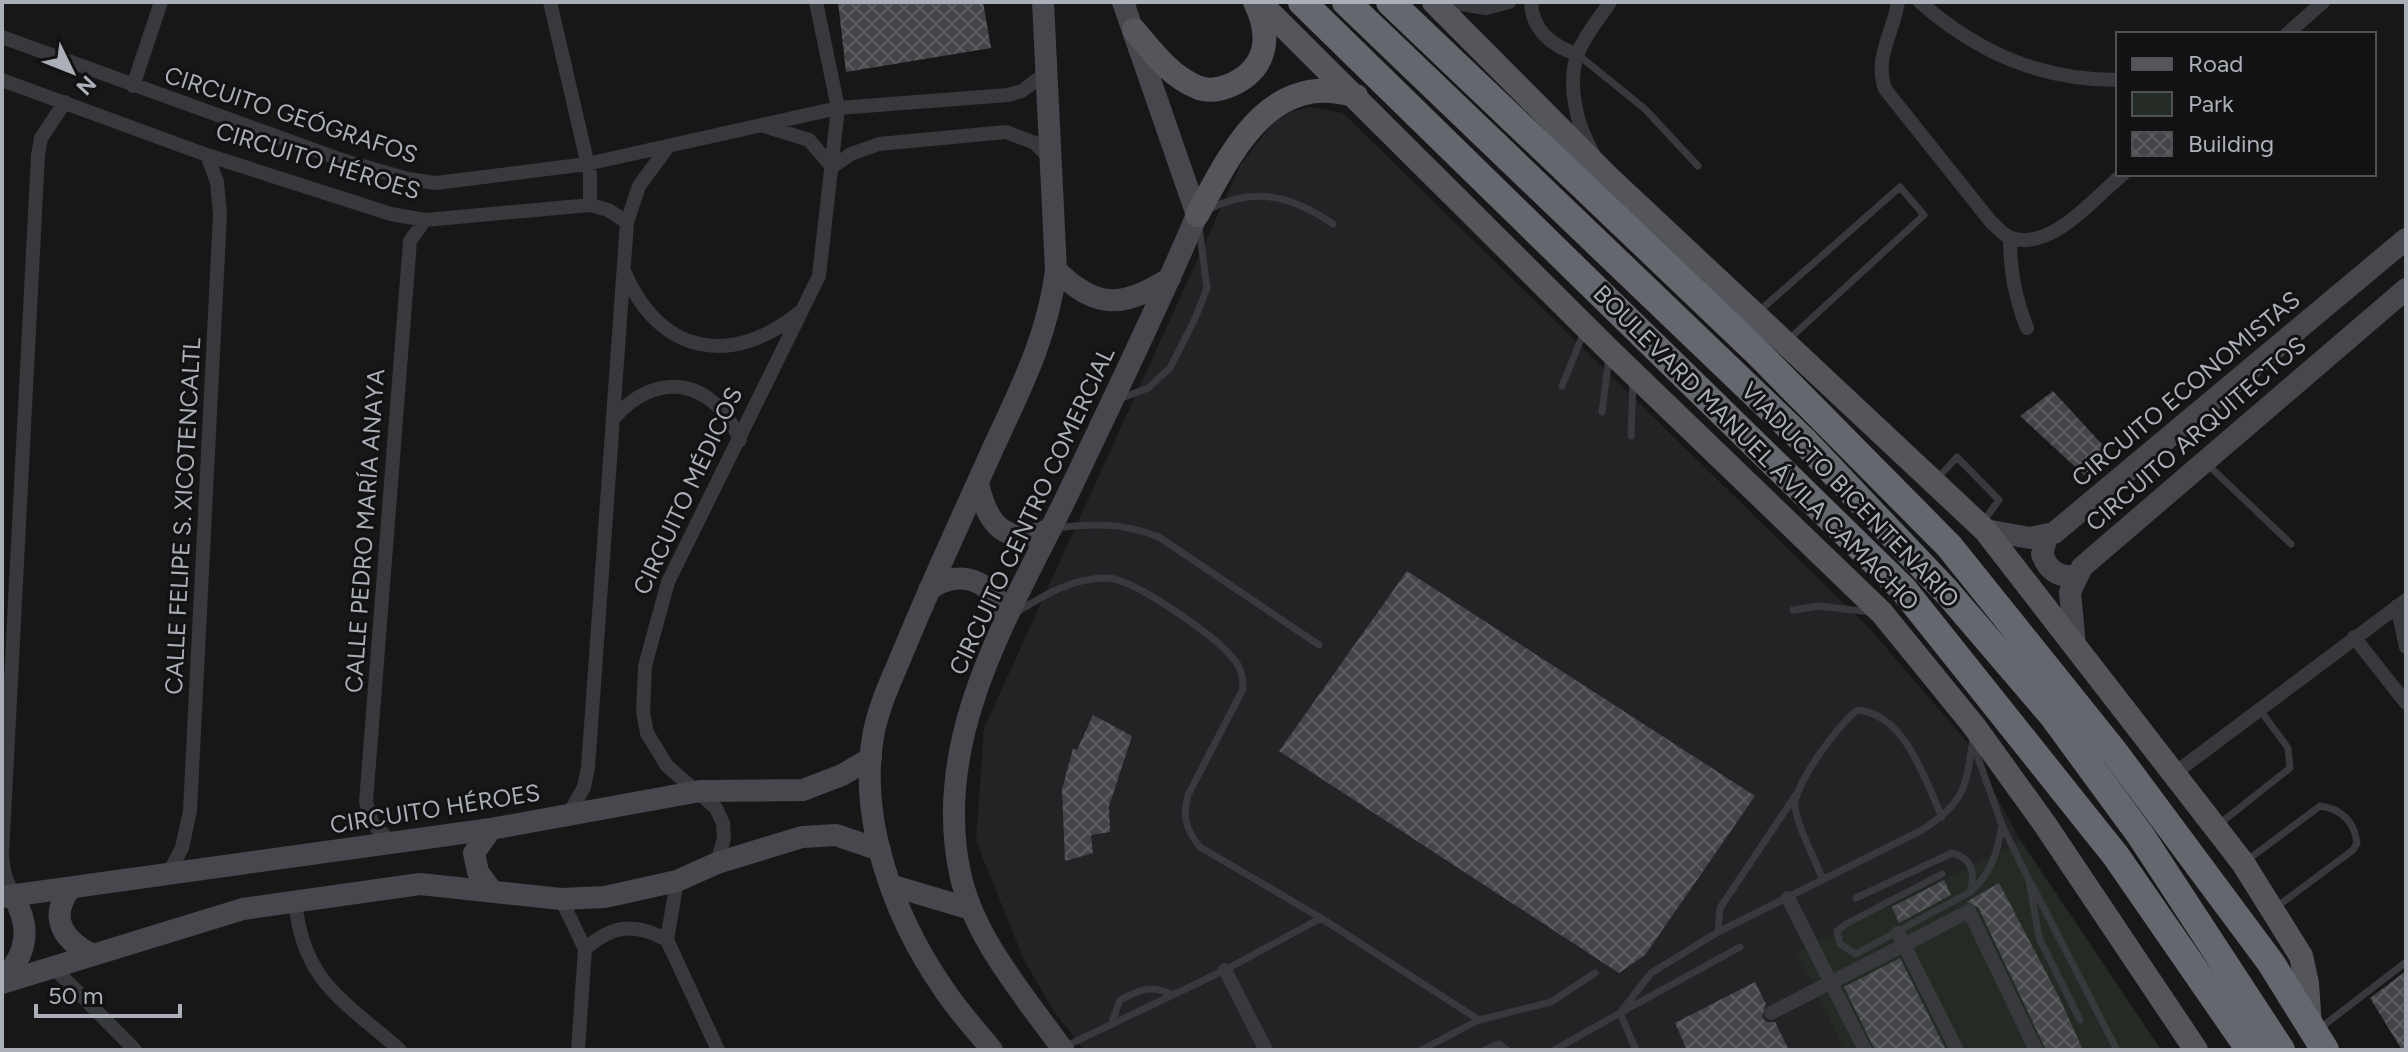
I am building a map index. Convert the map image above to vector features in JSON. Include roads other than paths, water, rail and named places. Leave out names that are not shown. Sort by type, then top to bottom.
[{"type":"highway","name":"BOULEVARD MANUEL ÁVILA CAMACHO","points":[[1302,2],[1903,589],[2116,856],[2250,1050]]},
{"type":"highway","name":"VIADUCTO BICENTENARIO","points":[[1346,2],[1803,440],[1947,592],[2053,716],[2141,836],[2281,1050]]},
{"type":"highway","points":[[1390,2],[1755,350],[1949,546],[2115,753],[2271,963],[2317,1036]]},
{"type":"main road","points":[[1134,30],[1164,65],[1182,78],[1200,89],[1223,89],[1244,78],[1259,63],[1265,45],[1265,22],[1257,2]]},
{"type":"main road","name":"BOULEVARD MANUEL ÁVILA CAMACHO","points":[[1257,2],[1356,96],[1609,350],[1882,613],[2044,823],[2196,1050]]},
{"type":"main road","points":[[1434,2],[1608,177],[1983,528],[2243,863],[2301,956],[2317,1036]]},
{"type":"main road","points":[[1197,215],[1229,156],[1268,111],[1308,93],[1332,91],[1356,96]]},
{"type":"street","points":[[133,86],[161,2]]},
{"type":"street","points":[[550,2],[592,185],[590,205]]},
{"type":"street","name":"CIRCUITO MÉDICOS","points":[[717,863],[723,849],[723,823],[716,808],[700,791],[667,766],[647,733],[643,712],[645,666],[668,582],[806,307],[824,255],[838,108],[816,2]]},
{"type":"street","points":[[992,1050],[943,989],[916,944],[890,885],[872,804],[871,758],[881,706],[929,590],[1046,329],[1056,270],[1043,2]]},
{"type":"street","points":[[1123,2],[1197,215]]},
{"type":"street","points":[[1449,2],[1486,8],[1509,2]]},
{"type":"street","points":[[1531,2],[1531,13],[1544,35],[1565,50],[1577,54]]},
{"type":"street","points":[[1608,177],[1584,138],[1574,99],[1577,54],[1610,2]]},
{"type":"street","points":[[1898,2],[1881,56],[1879,72],[1885,89],[1991,222],[2010,238],[2039,240],[2063,225],[2121,176]]},
{"type":"street","points":[[1920,2],[1980,46],[2028,69],[2079,80],[2116,80]]},
{"type":"street","points":[[2289,32],[2323,2]]},
{"type":"street","name":"CIRCUITO GEÓGRAFOS","points":[[2,37],[342,160],[408,179],[467,181],[587,164],[838,108],[1008,95],[1022,91],[1046,73]]},
{"type":"street","name":"CIRCUITO HÉROES","points":[[2,80],[207,155],[391,214],[425,220],[590,205],[608,210],[627,222]]},
{"type":"street","points":[[2,982],[22,956],[25,945],[24,921],[8,897],[2,855],[38,155],[41,138],[65,102]]},
{"type":"street","points":[[763,125],[809,140],[832,167],[851,154],[879,144],[1006,132],[1035,143],[1051,160]]},
{"type":"street","name":"CIRCUITO HÉROES","points":[[8,897],[491,829],[569,814],[584,787],[588,768],[627,222],[639,186],[667,148]]},
{"type":"street","name":"CALLE FELIPE S. XICOTENCALTL","points":[[167,876],[182,848],[190,811],[220,214],[217,182],[207,155]]},
{"type":"street","name":"CIRCUITO CENTRO COMERCIAL","points":[[1062,1049],[998,956],[971,909],[956,849],[956,775],[964,729],[1005,619],[1112,401],[1197,215]]},
{"type":"street","name":"CALLE PEDRO MARÍA ANAYA","points":[[391,842],[372,823],[366,802],[410,241],[425,220]]},
{"type":"street","points":[[2010,238],[2010,269],[2016,299],[2027,328]]},
{"type":"street","name":"CIRCUITO ECONOMISTAS","points":[[2047,537],[2406,239]]},
{"type":"street","points":[[1056,270],[1089,296],[1117,302],[1132,299],[1170,278]]},
{"type":"street","points":[[624,271],[634,293],[657,321],[698,344],[728,347],[755,342],[781,328],[806,307]]},
{"type":"street","name":"CIRCUITO ARQUITECTOS","points":[[2075,576],[2406,289]]},
{"type":"street","points":[[613,419],[643,394],[667,387],[691,388],[707,394],[720,406],[731,419],[740,440]]},
{"type":"street","points":[[978,483],[989,517],[1006,532],[1030,536],[1051,529]]},
{"type":"street","points":[[1983,528],[2016,537],[2047,537],[2042,554],[2048,567],[2060,575],[2075,576],[2070,606],[2075,645]]},
{"type":"street","points":[[929,590],[954,578],[975,580],[992,592],[1005,619]]},
{"type":"street","points":[[2175,773],[2401,603],[2406,647]]},
{"type":"street","points":[[2354,637],[2406,703]]},
{"type":"street","points":[[569,814],[700,791],[803,790],[842,775],[871,758]]},
{"type":"street","points":[[491,829],[474,853],[478,872],[491,890]]},
{"type":"street","points":[[2,982],[243,909],[295,901],[420,884],[561,899],[605,897],[677,881],[717,863],[819,834],[855,840],[880,850]]},
{"type":"street","points":[[677,881],[667,940],[718,1050]]},
{"type":"street","points":[[890,885],[971,909]]},
{"type":"street","points":[[69,890],[60,905],[61,927],[68,940],[91,954]]},
{"type":"street","points":[[1788,898],[1865,1050]]},
{"type":"street","points":[[561,899],[585,949],[578,1050]]},
{"type":"street","points":[[1771,1013],[1831,982],[1967,900],[2036,1050]]},
{"type":"street","points":[[295,901],[301,945],[312,968],[331,990],[400,1050]]},
{"type":"street","points":[[585,949],[602,934],[624,926],[647,929],[667,940]]},
{"type":"street","points":[[1901,939],[1957,1050]]},
{"type":"street","points":[[51,965],[135,1050]]},
{"type":"street","points":[[1225,970],[1266,1050]]},
{"type":"lane","points":[[1577,54],[1645,109],[1698,166]]},
{"type":"lane","points":[[1754,316],[1900,187],[1924,215],[1784,344]]},
{"type":"lane","points":[[1112,401],[1148,388],[1170,368],[1194,321],[1207,288],[1197,215],[1231,198],[1258,195],[1296,203],[1333,224]]},
{"type":"lane","points":[[1562,386],[1585,326]]},
{"type":"lane","points":[[1602,412],[1609,350]]},
{"type":"lane","points":[[1631,436],[1634,374]]},
{"type":"lane","points":[[1933,482],[1957,457],[1999,500],[1983,528]]},
{"type":"lane","points":[[2204,461],[2291,544]]},
{"type":"lane","points":[[1051,529],[1106,523],[1130,526],[1159,537],[1319,645]]},
{"type":"lane","points":[[1005,619],[1047,593],[1070,584],[1110,578],[1128,583],[1158,600],[1231,655],[1243,674],[1243,689],[1188,795],[1184,809],[1186,823],[1200,847],[1321,918],[1479,1020]]},
{"type":"lane","points":[[1793,610],[1819,606],[1882,613]]},
{"type":"lane","points":[[1718,932],[1720,908],[1846,718],[1858,710],[1872,711],[1906,741],[1942,817]]},
{"type":"lane","points":[[2216,827],[2290,768],[2288,748],[2260,710]]},
{"type":"lane","points":[[1620,1013],[1651,973],[1718,932],[1942,817],[1967,784],[1973,734]]},
{"type":"lane","points":[[1973,734],[2002,825],[2117,1050]]},
{"type":"lane","points":[[1796,794],[1797,815],[1822,878]]},
{"type":"lane","points":[[2243,863],[2320,806],[2343,814],[2351,823],[2357,843],[2353,850],[2273,909]]},
{"type":"lane","points":[[1967,900],[1995,860],[2002,825]]},
{"type":"lane","points":[[1856,898],[1952,853],[1963,856],[1975,877],[1967,900]]},
{"type":"lane","points":[[1901,939],[1856,954],[1840,944],[1837,931],[1942,874]]},
{"type":"lane","points":[[2029,880],[2039,938],[2080,1020]]},
{"type":"lane","points":[[1062,1049],[1225,970],[1321,918]]},
{"type":"lane","points":[[1554,1050],[1740,947]]},
{"type":"lane","points":[[2317,1036],[2406,962]]},
{"type":"lane","points":[[1421,1050],[1479,1020],[1551,1002],[1595,973]]},
{"type":"lane","points":[[1111,1025],[1120,1000],[1144,988],[1157,986],[1173,995]]},
{"type":"lane","points":[[1620,1013],[1636,1050]]},
{"type":"lane","points":[[1484,1050],[1499,1044],[1507,1050]]}]
